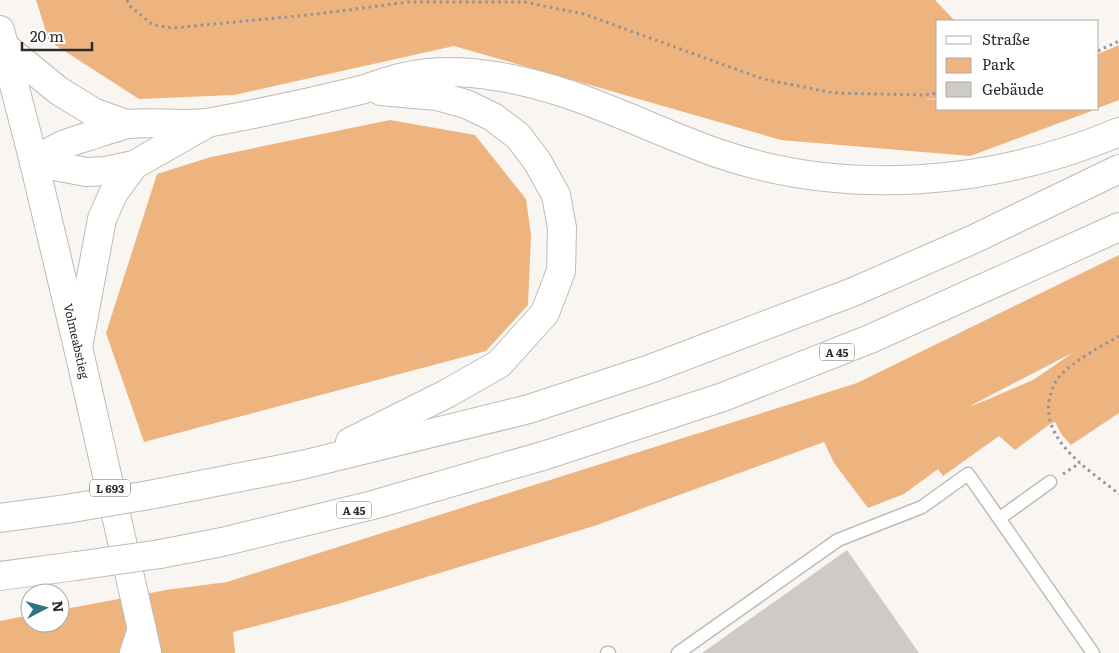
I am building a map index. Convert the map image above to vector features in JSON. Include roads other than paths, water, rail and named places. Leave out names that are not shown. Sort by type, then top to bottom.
[{"type":"main road","points":[[2,39],[59,91],[95,113],[126,124]]},
{"type":"main road","name":"Volmeabstieg","points":[[2,39],[34,162],[78,347],[141,645]]},
{"type":"main road","points":[[34,162],[66,143],[126,124],[208,123],[362,90],[405,76],[446,72],[487,75],[529,83],[583,100],[718,153],[769,168],[823,178],[870,181],[927,179],[983,172],[1046,157],[1093,143],[1119,132]]},
{"type":"main road","points":[[302,465],[448,393],[499,364],[545,314],[561,271],[562,228],[556,195],[538,161],[518,136],[493,117],[466,104],[437,96],[362,90]]},
{"type":"main road","points":[[34,162],[86,172],[106,171],[134,165],[208,123]]},
{"type":"main road","points":[[78,347],[102,219],[113,194],[134,165]]},
{"type":"main road","points":[[0,518],[149,496],[302,465],[529,408],[650,369],[853,292],[974,239],[1119,169]]},
{"type":"main road","name":"A 45","points":[[0,576],[160,554],[222,542],[373,505],[546,456],[723,397],[870,339],[1119,227]]},
{"type":"lane","points":[[678,653],[838,540],[922,507],[968,474],[1094,653]]},
{"type":"lane","points":[[1000,518],[1050,482]]}]
